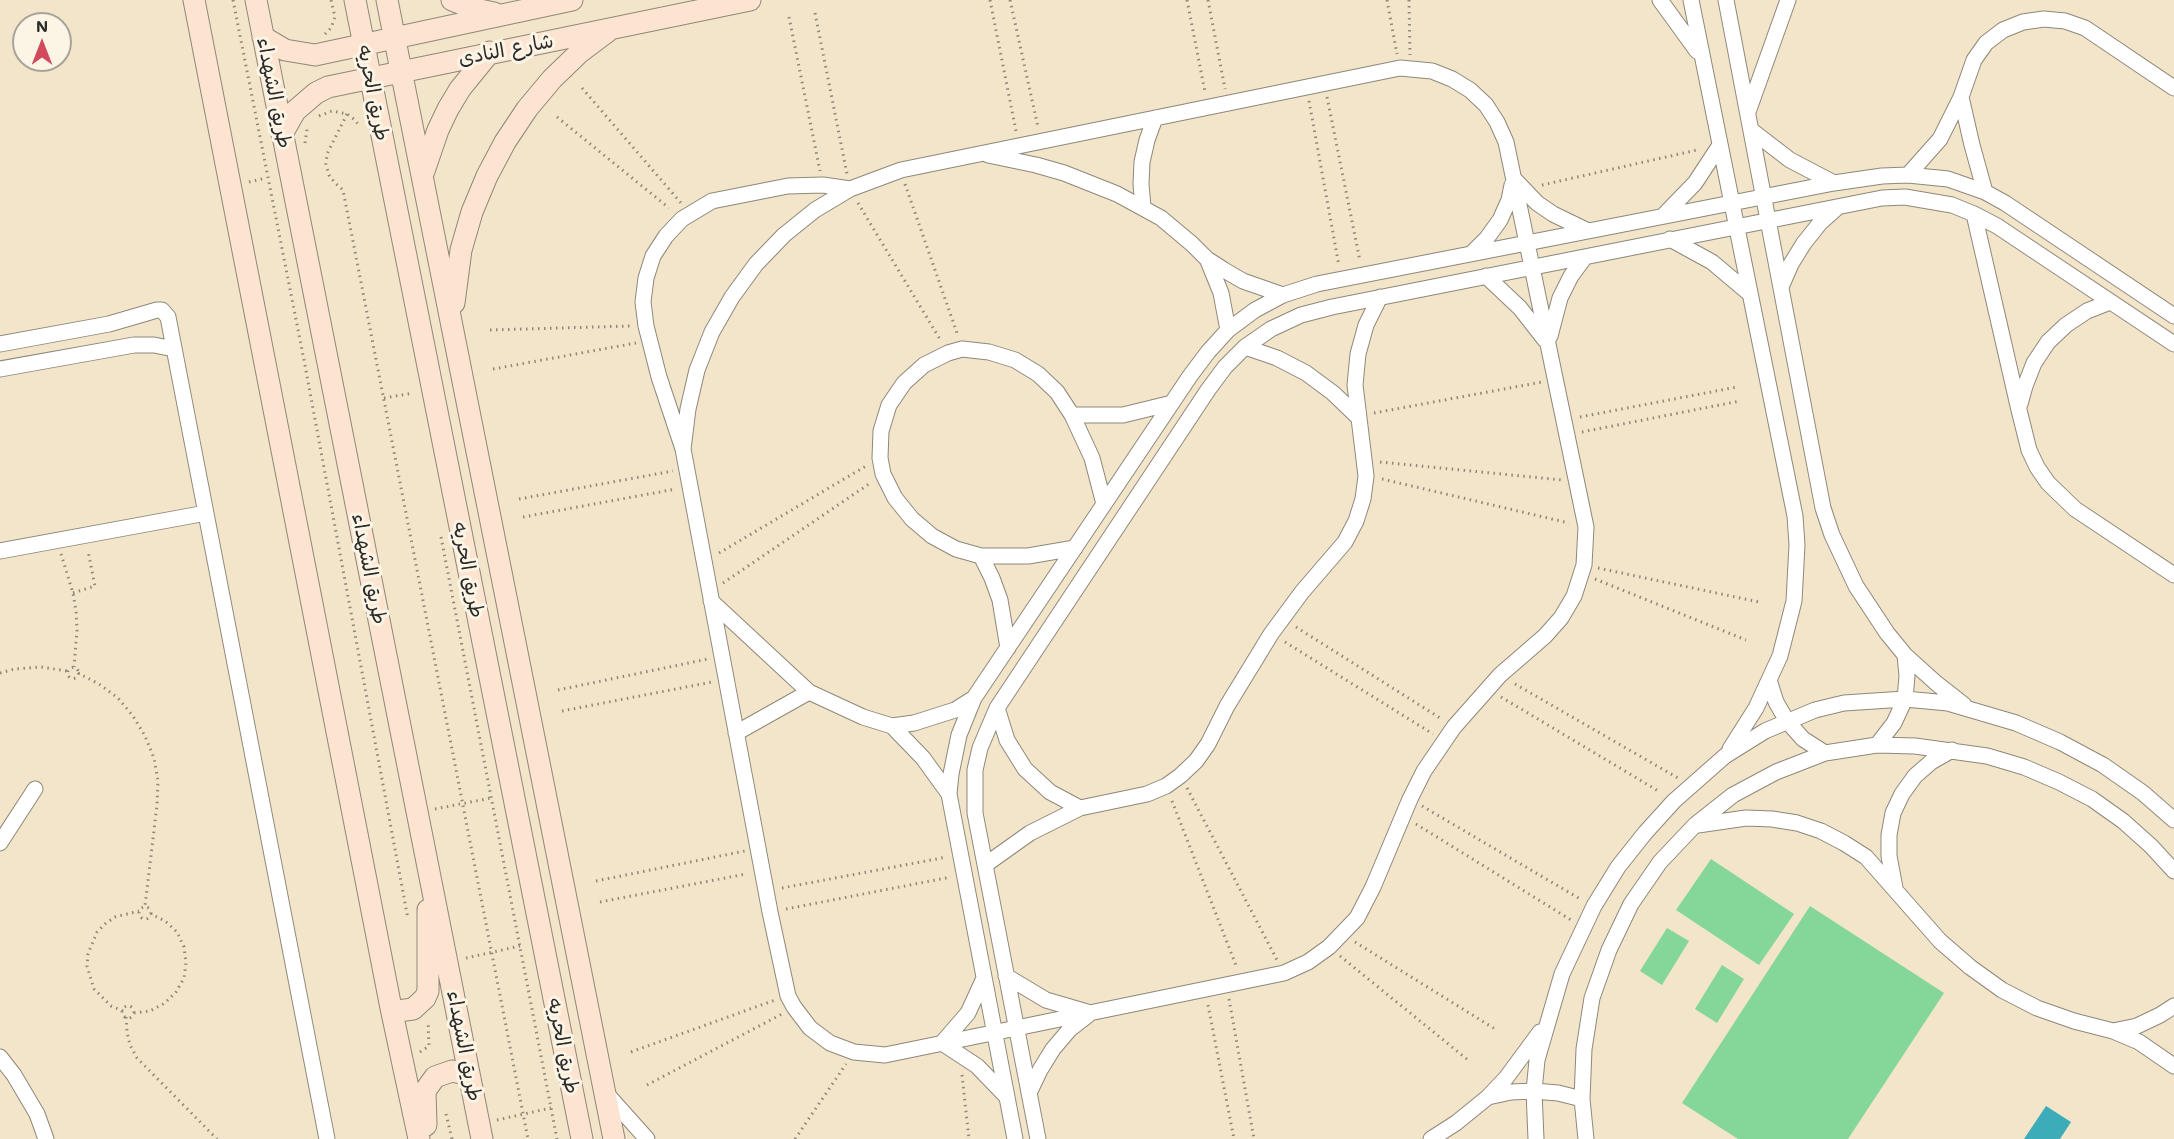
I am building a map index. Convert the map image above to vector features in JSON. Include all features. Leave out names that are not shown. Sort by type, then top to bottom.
[{"type":"street","points":[[194,0],[391,1008],[419,1139]]},
{"type":"street","name":"طريق الشهداء","points":[[256,0],[470,1078],[490,1134]]},
{"type":"street","name":"طريق الحريه","points":[[355,0],[582,1139]]},
{"type":"street","name":"طريق الحريه","points":[[387,0],[614,1139]]},
{"type":"street","points":[[452,0],[475,9],[501,14]]},
{"type":"street","name":"شارع النادى","points":[[263,37],[285,50],[315,55],[572,0]]},
{"type":"street","name":"شارع النادى","points":[[282,134],[296,111],[316,93],[328,87],[750,0]]},
{"type":"street","points":[[1660,0],[1702,59]]},
{"type":"street","points":[[1690,0],[1795,516],[1797,545],[1797,573],[1788,629],[1770,682],[1725,756]]},
{"type":"street","points":[[1726,0],[1823,508],[1832,535],[1870,610],[1905,655],[1969,708]]},
{"type":"street","points":[[1748,112],[1788,0]]},
{"type":"street","points":[[1908,175],[1940,139],[1962,97],[1974,60],[1986,43],[2003,30],[2023,22],[2044,19],[2065,21],[2085,28],[2174,88]]},
{"type":"street","points":[[453,327],[455,288],[461,250],[472,212],[500,150],[527,109],[552,79],[580,52],[611,28]]},
{"type":"street","points":[[423,175],[429,152],[448,109],[460,89],[490,52]]},
{"type":"street","points":[[683,449],[688,409],[698,370],[712,332],[732,297],[756,264],[784,236],[815,210],[850,189],[901,170],[1306,87],[1406,68],[1432,71],[1470,90],[1486,105],[1506,142],[1518,184],[1527,243],[1586,527],[1583,569],[1574,596],[1561,618],[1545,636],[1486,689],[1444,741],[1424,771],[1402,815],[1373,887],[1357,918],[1343,935],[1308,962],[1284,973],[885,1055],[854,1052],[830,1043],[810,1028],[791,1002],[770,912],[683,449],[659,377],[643,302],[645,278],[653,256],[666,236],[686,216],[712,201],[788,186],[823,185],[850,189]]},
{"type":"street","points":[[1962,97],[1972,145],[1986,192]]},
{"type":"street","points":[[1143,207],[1142,162],[1155,118]]},
{"type":"street","points":[[1752,130],[1790,160],[1834,183]]},
{"type":"street","points":[[1663,216],[1695,183],[1720,145]]},
{"type":"street","points":[[979,154],[1064,173],[1100,186],[1143,207],[1177,230],[1207,258],[1243,281],[1283,295]]},
{"type":"street","points":[[1015,1139],[949,794],[959,735],[974,698],[1172,403],[1208,352],[1228,330],[1254,310],[1283,295],[1341,279],[1834,183],[1882,176],[1908,175],[1948,179],[1986,192],[2174,316]]},
{"type":"street","points":[[1518,184],[1553,214],[1588,231]]},
{"type":"street","points":[[1471,254],[1500,220],[1518,184]]},
{"type":"street","points":[[1038,1139],[975,813],[975,781],[980,748],[997,708],[1208,390],[1225,367],[1245,347],[1271,329],[1300,315],[1838,206],[1882,198],[1905,197],[1952,205],[1997,226],[2174,344]]},
{"type":"street","points":[[1781,287],[1804,243],[1838,206]]},
{"type":"street","points":[[1974,214],[2019,410],[2029,450],[2037,467],[2060,497],[2075,509],[2174,575]]},
{"type":"street","points":[[1670,239],[1712,262],[1750,294]]},
{"type":"street","points":[[1548,345],[1552,321],[1560,298],[1571,276],[1586,256]]},
{"type":"street","points":[[1207,258],[1221,293],[1228,330]]},
{"type":"street","points":[[1486,276],[1520,308],[1548,345]]},
{"type":"street","points":[[985,866],[1030,833],[1080,808],[1147,794],[1166,786],[1196,761],[1208,744],[1271,634],[1345,542],[1360,510],[1365,468],[1355,385],[1358,354],[1366,325],[1380,297]]},
{"type":"street","points":[[2019,410],[2034,363],[2048,342],[2066,325],[2087,311],[2110,302]]},
{"type":"street","points":[[2155,303],[2174,302]]},
{"type":"street","points":[[0,344],[109,324],[162,310],[168,316],[327,1139]]},
{"type":"street","points":[[0,369],[134,345],[154,345],[174,349]]},
{"type":"street","points":[[1245,347],[1276,358],[1306,373],[1334,393],[1357,416]]},
{"type":"street","points":[[1075,548],[1028,556],[981,556],[956,549],[932,536],[918,525],[895,498],[883,474],[880,458],[881,431],[889,405],[903,383],[924,365],[955,351],[989,352],[1023,364],[1038,374],[1057,392],[1072,415],[1092,458],[1104,504]]},
{"type":"street","points":[[1072,415],[1123,415],[1172,403]]},
{"type":"street","points":[[0,551],[206,513]]},
{"type":"street","points":[[981,556],[1000,600],[1008,648]]},
{"type":"street","points":[[710,596],[809,692],[863,717],[892,726],[914,723],[955,710],[974,698]]},
{"type":"street","points":[[1877,745],[1894,723],[1905,699],[1907,676],[1905,655]]},
{"type":"street","points":[[1770,682],[1776,702],[1787,721],[1803,739],[1826,753]]},
{"type":"street","points":[[736,733],[809,692]]},
{"type":"street","points":[[1536,1139],[1534,1090],[1537,1060],[1562,974],[1594,906],[1618,867],[1674,801],[1725,756],[1754,736],[1815,710],[1845,703],[1905,699],[1969,708],[2016,723],[2052,738],[2103,765],[2143,793],[2174,820]]},
{"type":"street","points":[[997,708],[1007,740],[1025,769],[1050,792],[1080,808]]},
{"type":"street","points":[[892,726],[922,758],[949,794]]},
{"type":"street","points":[[1586,1139],[1582,1099],[1584,1049],[1592,998],[1608,950],[1631,904],[1660,862],[1695,825],[1733,795],[1776,772],[1826,753],[1877,745],[1915,746],[1987,756],[2024,767],[2092,800],[2123,821],[2174,871]]},
{"type":"street","points":[[1895,888],[1888,856],[1888,835],[1893,813],[1902,794],[1915,776],[1931,762],[1952,750]]},
{"type":"street","points":[[0,843],[35,789]]},
{"type":"street","points":[[1695,825],[1746,818],[1772,819],[1797,823],[1821,831],[1866,857],[1940,941],[2002,990],[2037,1008],[2113,1031],[2139,1042],[2174,1066]]},
{"type":"street","points":[[391,1008],[406,1011],[420,1004],[425,998],[429,983],[427,916],[430,902],[435,897]]},
{"type":"street","points":[[1006,976],[1046,999],[1090,1013]]},
{"type":"street","points":[[942,1043],[968,1013],[984,978]]},
{"type":"street","points":[[2113,1031],[2137,1026],[2160,1016],[2174,1006]]},
{"type":"street","points":[[1029,1093],[1053,1049],[1070,1029],[1090,1013]]},
{"type":"street","points":[[1431,1139],[1456,1123],[1488,1097],[1506,1078],[1546,1024]]},
{"type":"street","points":[[942,1043],[959,1053],[993,1080],[1007,1096]]},
{"type":"street","points":[[0,1057],[14,1075],[37,1114],[46,1139]]},
{"type":"street","points":[[427,1139],[424,1101],[429,1083],[435,1077],[452,1071],[470,1078]]},
{"type":"street","points":[[603,1090],[647,1139]]},
{"type":"street","points":[[1488,1097],[1534,1090],[1582,1099]]},
{"type":"path","points":[[233,0],[304,360],[410,928]]},
{"type":"path","points":[[323,36],[331,28],[335,17],[331,0]]},
{"type":"path","points":[[990,0],[1020,146]]},
{"type":"path","points":[[1010,0],[1041,142]]},
{"type":"path","points":[[1187,0],[1208,107]]},
{"type":"path","points":[[1208,0],[1228,104]]},
{"type":"path","points":[[1387,0],[1406,68]]},
{"type":"path","points":[[1406,68],[1409,0]]},
{"type":"path","points":[[815,13],[850,189],[955,351]]},
{"type":"path","points":[[789,17],[823,185]]},
{"type":"path","points":[[1324,84],[1363,275]]},
{"type":"path","points":[[1306,87],[1341,279]]},
{"type":"path","points":[[582,88],[686,216]]},
{"type":"path","points":[[317,117],[332,111],[347,114],[360,127]]},
{"type":"path","points":[[347,114],[327,154],[326,164],[334,183],[343,190],[528,1139]]},
{"type":"path","points":[[557,117],[686,216]]},
{"type":"path","points":[[305,144],[307,128],[312,123]]},
{"type":"path","points":[[1518,184],[1720,145]]},
{"type":"path","points":[[901,170],[955,351]]},
{"type":"path","points":[[248,182],[267,178]]},
{"type":"path","points":[[490,330],[648,333]]},
{"type":"path","points":[[493,369],[648,333]]},
{"type":"path","points":[[1357,416],[1556,380]]},
{"type":"path","points":[[384,398],[413,393],[411,383]]},
{"type":"path","points":[[1565,427],[1737,387]]},
{"type":"path","points":[[1565,427],[1740,401]]},
{"type":"path","points":[[704,562],[880,458]]},
{"type":"path","points":[[519,499],[686,468]]},
{"type":"path","points":[[1365,468],[1577,481]]},
{"type":"path","points":[[1365,468],[1586,527]]},
{"type":"path","points":[[710,596],[883,474]]},
{"type":"path","points":[[523,517],[690,486]]},
{"type":"path","points":[[440,532],[557,1139]]},
{"type":"path","points":[[73,593],[95,586],[86,535]]},
{"type":"path","points":[[57,541],[73,593],[77,630],[74,667],[78,673],[99,684],[118,698],[133,716],[154,758],[158,781],[145,906],[139,911],[115,917],[105,924],[91,943],[87,966],[94,989],[111,1006],[123,1011],[130,1045],[137,1058],[217,1139]]},
{"type":"path","points":[[1583,569],[1759,602]]},
{"type":"path","points":[[1583,569],[1746,640]]},
{"type":"path","points":[[1282,618],[1454,728]]},
{"type":"path","points":[[1271,634],[1444,741]]},
{"type":"path","points":[[558,690],[722,657]]},
{"type":"path","points":[[0,672],[41,667],[67,670],[74,667]]},
{"type":"path","points":[[67,670],[70,678],[75,678],[78,673]]},
{"type":"path","points":[[1500,675],[1690,785]]},
{"type":"path","points":[[562,711],[726,679]]},
{"type":"path","points":[[1486,689],[1674,801]]},
{"type":"path","points":[[1180,776],[1284,973]]},
{"type":"path","points":[[1166,786],[1242,982]]},
{"type":"path","points":[[435,809],[491,798]]},
{"type":"path","points":[[1410,800],[1594,906]]},
{"type":"path","points":[[1402,815],[1583,927]]},
{"type":"path","points":[[596,881],[758,848]]},
{"type":"path","points":[[766,891],[960,854]]},
{"type":"path","points":[[600,902],[762,871]]},
{"type":"path","points":[[770,912],[964,875]]},
{"type":"path","points":[[126,1017],[158,1007],[176,992],[184,978],[186,963],[184,947],[177,932],[165,921],[151,914],[145,906]]},
{"type":"path","points":[[139,911],[139,915],[144,919],[151,914]]},
{"type":"path","points":[[1343,935],[1495,1029]]},
{"type":"path","points":[[464,958],[520,946]]},
{"type":"path","points":[[1329,947],[1468,1060]]},
{"type":"path","points":[[1226,985],[1254,1139]]},
{"type":"path","points":[[1205,989],[1234,1139]]},
{"type":"path","points":[[631,1052],[791,1002]]},
{"type":"path","points":[[647,1085],[791,1002]]},
{"type":"path","points":[[123,1011],[126,1006],[129,1006],[134,1013]]},
{"type":"path","points":[[403,1064],[429,1046],[428,1019]]},
{"type":"path","points":[[795,1139],[854,1052]]},
{"type":"path","points":[[959,1053],[969,1139]]},
{"type":"path","points":[[490,1134],[495,1120],[551,1108]]},
{"type":"green space","points":[[1711,859],[1794,914],[1759,965],[1676,910]]},
{"type":"green space","points":[[1810,906],[1944,993],[1848,1139],[1738,1139],[1682,1103]]},
{"type":"green space","points":[[1667,928],[1689,941],[1662,985],[1640,971]]},
{"type":"green space","points":[[1722,965],[1744,979],[1717,1023],[1695,1009]]},
{"type":"water","points":[[2046,1106],[2071,1122],[2060,1139],[2024,1139]]}]
